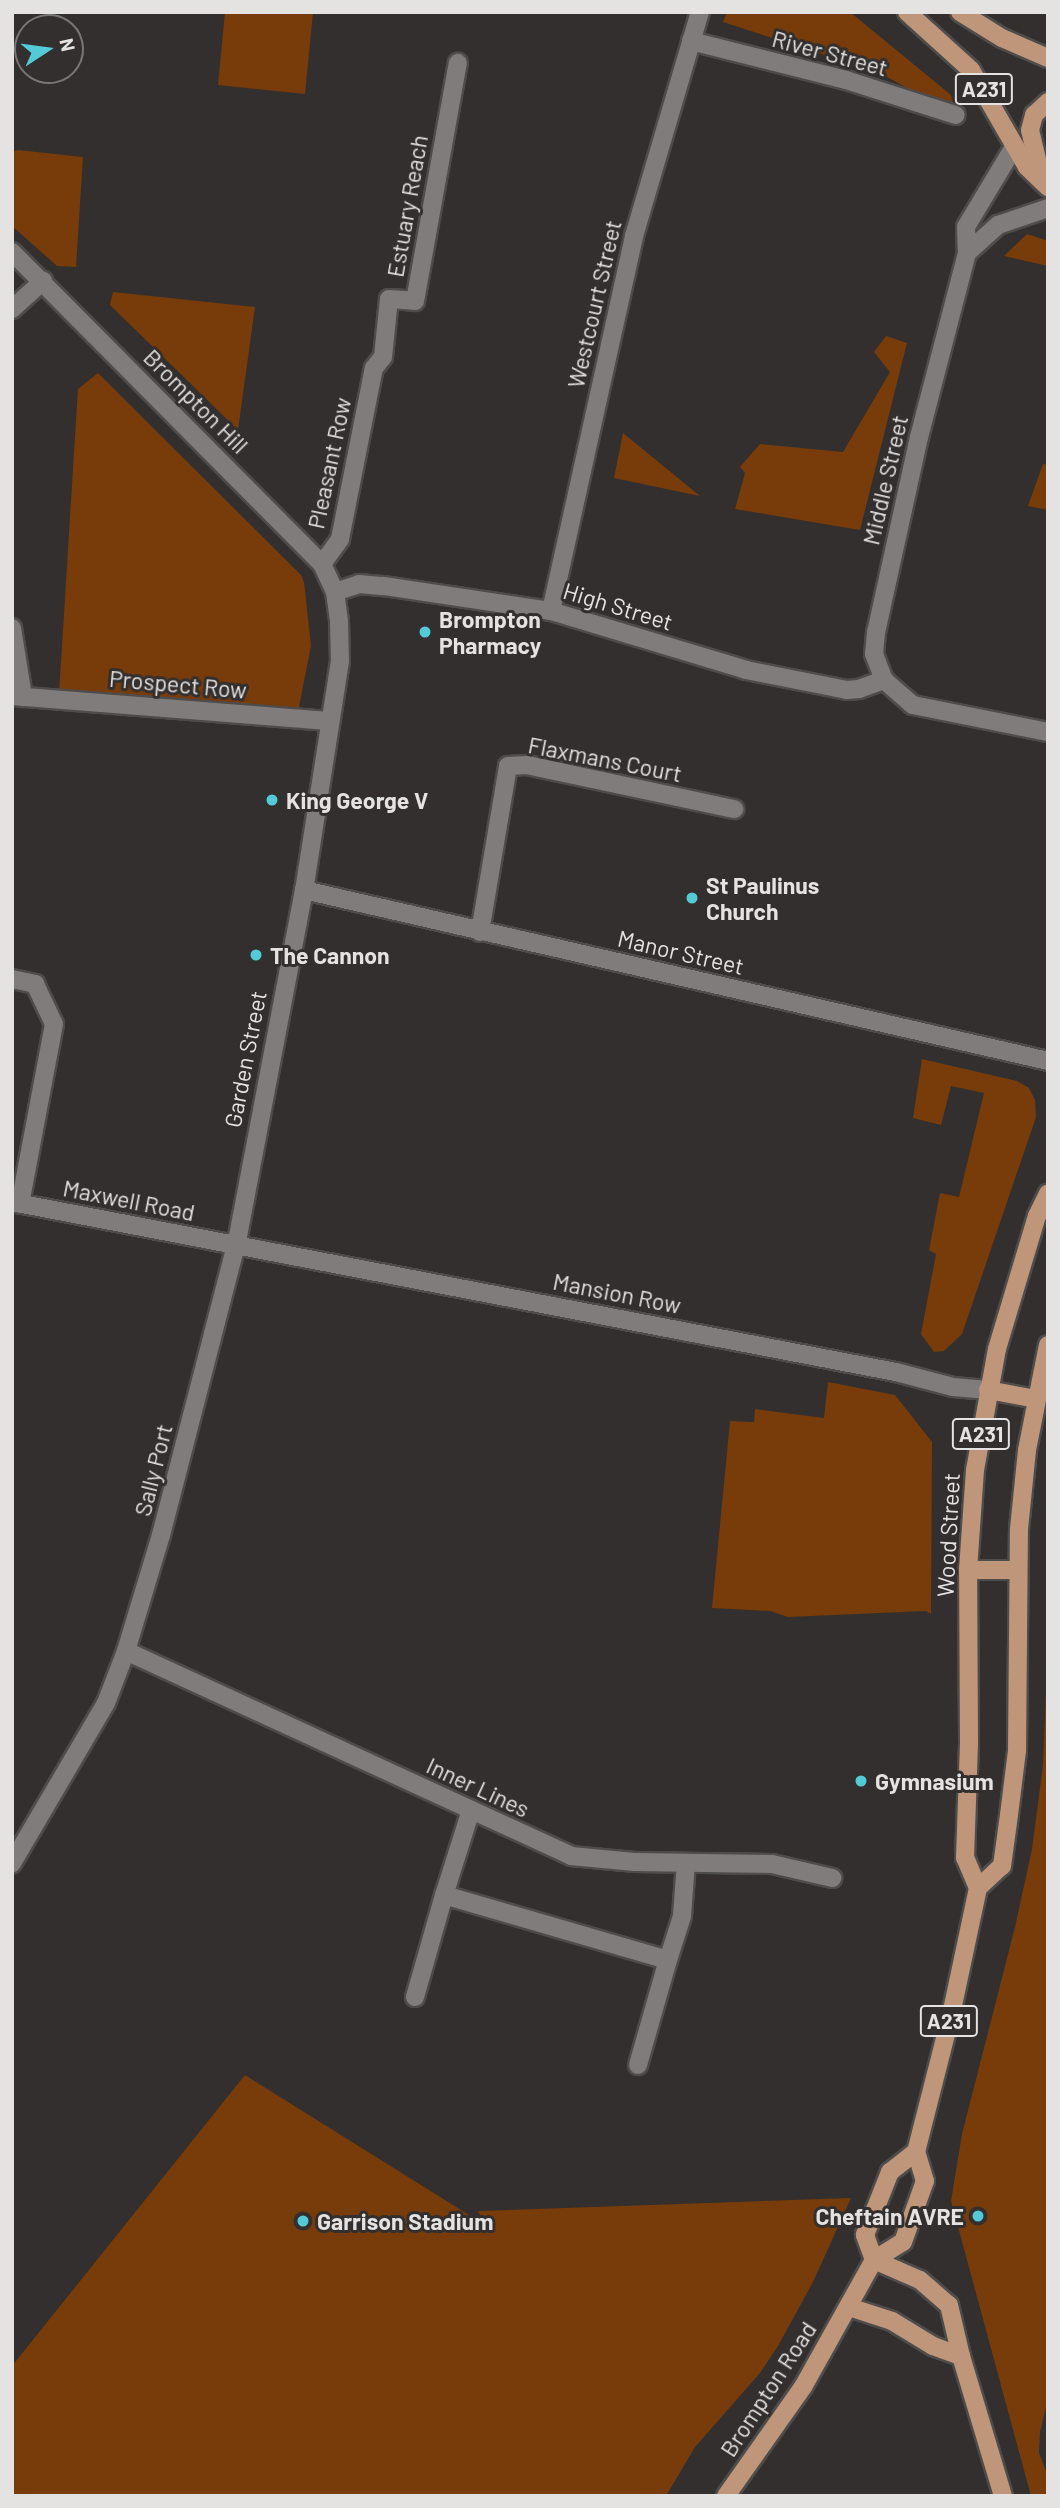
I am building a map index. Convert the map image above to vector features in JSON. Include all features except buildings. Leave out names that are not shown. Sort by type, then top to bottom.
[{"type":"main road","name":"A231","points":[[907,12],[971,70],[1014,148],[1027,167],[1045,184]]},
{"type":"main road","name":"A231","points":[[960,12],[1002,38],[1048,58]]},
{"type":"main road","points":[[1045,184],[1030,130],[1034,115],[1048,102]]},
{"type":"main road","name":"Wood Street","points":[[978,1888],[965,1858],[969,1744],[968,1570],[975,1470],[988,1390],[1030,1240],[1044,1196],[1048,1193]]},
{"type":"main road","name":"A231","points":[[849,2307],[874,2260],[903,2242],[925,2181],[916,2152],[951,2015],[978,1888],[1002,1867],[1018,1707],[1017,1570],[1027,1450],[1048,1345]]},
{"type":"main road","points":[[988,1390],[1036,1399]]},
{"type":"main road","points":[[968,1570],[1017,1570]]},
{"type":"main road","points":[[916,2152],[890,2172],[865,2235],[874,2260],[920,2280],[949,2305],[961,2356],[1003,2496]]},
{"type":"main road","points":[[849,2307],[892,2321],[933,2346],[961,2356]]},
{"type":"main road","name":"Brompton Road","points":[[726,2496],[803,2387],[849,2307]]},
{"type":"street","name":"Westcourt Street","points":[[551,611],[634,236],[700,12]]},
{"type":"street","name":"River Street","points":[[691,41],[846,80],[956,115]]},
{"type":"street","name":"Estuary Reach","points":[[374,368],[383,356],[390,299],[415,301],[458,63]]},
{"type":"street","name":"Middle Street","points":[[884,680],[874,654],[876,632],[919,437],[967,253],[966,228],[1014,148]]},
{"type":"street","points":[[967,253],[998,225],[1048,208]]},
{"type":"street","name":"Brompton Hill","points":[[12,252],[322,564],[335,592]]},
{"type":"street","points":[[12,309],[43,281]]},
{"type":"street","name":"Pleasant Row","points":[[322,564],[340,539],[374,368]]},
{"type":"street","name":"High Street","points":[[335,592],[359,584],[384,586],[551,611],[760,673],[852,690],[884,680]]},
{"type":"street","name":"Garden Street","points":[[236,1245],[304,890],[340,661],[340,621],[335,592]]},
{"type":"street","name":"Prospect Row","points":[[12,628],[18,696],[329,721]]},
{"type":"street","points":[[884,680],[913,705],[1048,732]]},
{"type":"street","name":"Flaxmans Court","points":[[480,932],[508,766],[527,765],[734,810]]},
{"type":"street","name":"Manor Street","points":[[304,890],[1048,1062]]},
{"type":"street","points":[[12,979],[35,984],[54,1024],[16,1203]]},
{"type":"street","name":"Maxwell Road","points":[[16,1203],[236,1245]]},
{"type":"street","name":"Mansion Row","points":[[236,1245],[868,1367],[953,1387],[988,1390]]},
{"type":"street","name":"Sally Port","points":[[12,1863],[106,1703],[126,1651],[161,1535],[236,1245]]},
{"type":"street","name":"Inner Lines","points":[[126,1651],[571,1856],[686,1863],[772,1864],[832,1878]]},
{"type":"street","points":[[415,1997],[471,1810]]},
{"type":"street","points":[[638,2065],[682,1916],[686,1863]]},
{"type":"street","points":[[444,1895],[668,1960]]},
{"type":"shaded area","points":[[225,12],[313,12],[305,94],[218,85]]},
{"type":"shaded area","points":[[727,12],[850,12],[951,95],[956,115],[880,73],[723,22]]},
{"type":"shaded area","points":[[18,150],[83,157],[76,267],[57,266],[12,226],[12,152]]},
{"type":"shaded area","points":[[1027,234],[1048,241],[1048,266],[1004,256]]},
{"type":"shaded area","points":[[113,292],[255,307],[238,430],[110,305]]},
{"type":"shaded area","points":[[886,336],[907,343],[860,530],[735,509],[745,473],[740,467],[760,444],[843,452],[890,372],[874,352]]},
{"type":"shaded area","points":[[98,373],[301,575],[311,646],[298,712],[59,694],[78,389]]},
{"type":"shaded area","points":[[623,433],[700,496],[614,478]]},
{"type":"shaded area","points":[[1043,464],[1048,465],[1048,510],[1028,506]]},
{"type":"shaded area","points":[[922,1059],[1017,1081],[1029,1088],[1035,1100],[1036,1117],[962,1334],[944,1351],[934,1352],[921,1334],[936,1254],[929,1250],[940,1193],[959,1197],[984,1093],[951,1086],[941,1125],[913,1118]]},
{"type":"shaded area","points":[[828,1382],[895,1395],[932,1442],[931,1614],[926,1611],[788,1617],[770,1611],[712,1608],[730,1421],[754,1422],[755,1409],[824,1418]]},
{"type":"shaded area","points":[[1048,1641],[1048,2399],[1040,2432],[1039,2453],[1048,2476],[1048,2492],[1043,2496],[1031,2496],[951,2201],[962,2134],[1032,1849],[1043,1765]]},
{"type":"shaded area","name":"Garrison Stadium","points":[[245,2075],[485,2225],[478,2211],[851,2198],[813,2282],[778,2346],[760,2373],[695,2447],[666,2496],[12,2496],[12,2366]]},
{"type":"place","name":"Brompton Pharmacy","points":[[425,632]]},
{"type":"place","name":"King George V","points":[[272,800]]},
{"type":"place","name":"St Paulinus Church","points":[[692,898]]},
{"type":"place","name":"The Cannon","points":[[256,955]]},
{"type":"place","name":"Gymnasium","points":[[861,1781]]},
{"type":"place","name":"Cheftain AVRE","points":[[978,2216]]},
{"type":"place","name":"Garrison Stadium","points":[[303,2221]]}]
